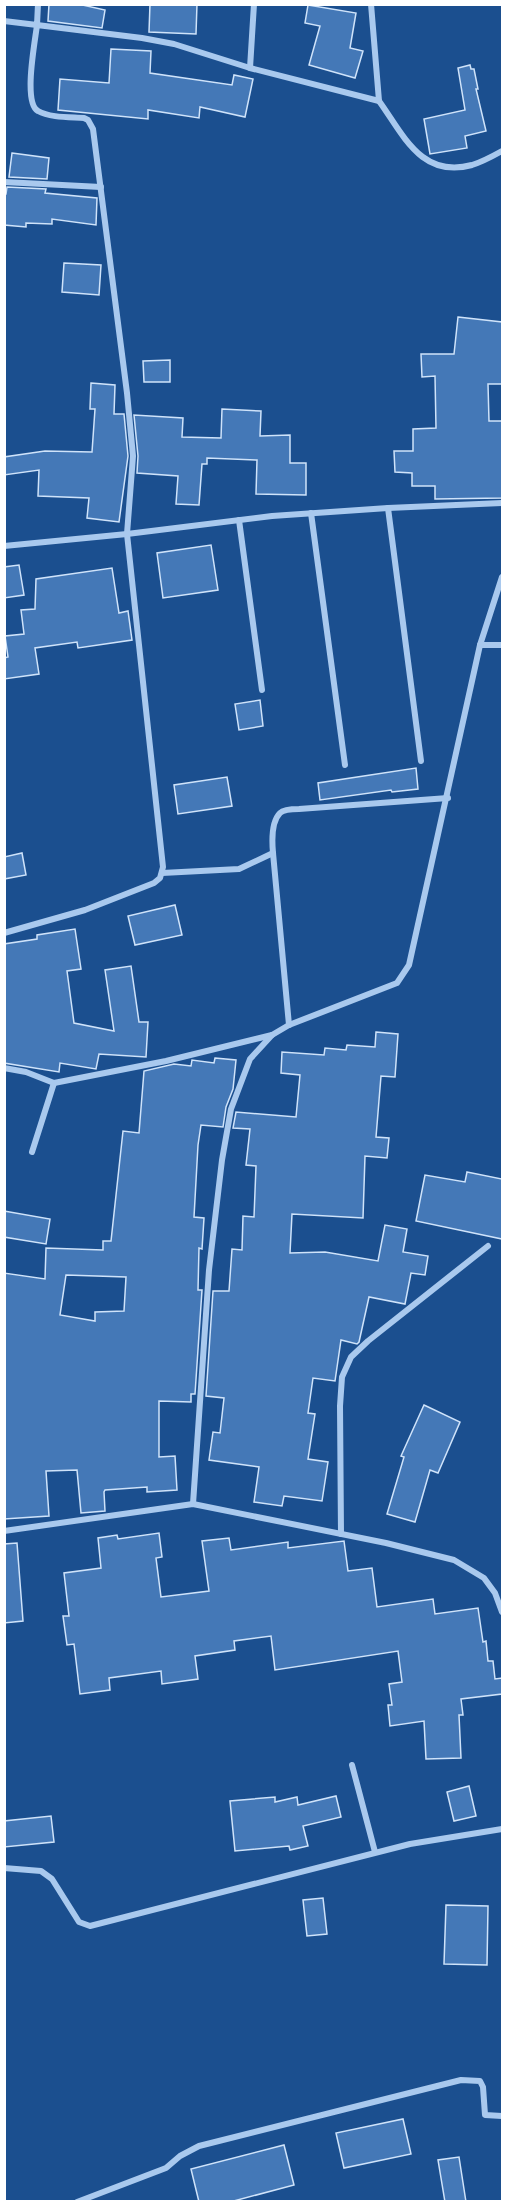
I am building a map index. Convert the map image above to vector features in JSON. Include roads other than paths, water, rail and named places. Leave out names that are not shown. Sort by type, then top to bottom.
[{"type":"street","points":[[4,933],[95,906],[154,883],[162,873],[163,861],[127,534],[133,456],[102,187],[93,129],[88,120],[41,113],[32,105],[30,91],[38,4]]},
{"type":"street","points":[[250,68],[254,4]]},
{"type":"street","points":[[371,4],[380,101],[420,158],[445,166],[461,167],[473,165],[502,151]]},
{"type":"street","points":[[4,21],[163,42],[250,68],[380,101]]},
{"type":"street","points":[[4,182],[102,187]]},
{"type":"street","points":[[4,546],[311,513],[502,503]]},
{"type":"street","points":[[388,508],[421,761]]},
{"type":"street","points":[[311,513],[345,765]]},
{"type":"street","points":[[239,520],[262,690]]},
{"type":"street","points":[[4,1068],[26,1072],[54,1083],[166,1061],[272,1035],[289,1025],[397,983],[409,965],[448,798],[480,645],[502,577]]},
{"type":"street","points":[[480,645],[502,645]]},
{"type":"street","points":[[289,1025],[273,853],[274,827],[278,814],[282,811],[448,798]]},
{"type":"street","points":[[162,873],[239,869],[273,853]]},
{"type":"street","points":[[193,1504],[209,1270],[222,1160],[231,1109],[250,1059],[272,1035]]},
{"type":"street","points":[[32,1152],[54,1083]]},
{"type":"street","points":[[341,1534],[339,1407],[345,1367],[355,1352],[488,1246]]},
{"type":"street","points":[[4,1531],[193,1504],[421,1551],[454,1560],[484,1578],[495,1593],[502,1612]]},
{"type":"street","points":[[352,1765],[375,1852]]},
{"type":"street","points":[[4,1868],[46,1873],[79,1922],[90,1926],[375,1852],[502,1829]]},
{"type":"street","points":[[77,2202],[166,2168],[180,2156],[199,2146],[460,2080],[480,2081],[483,2087],[485,2115],[502,2116]]}]
